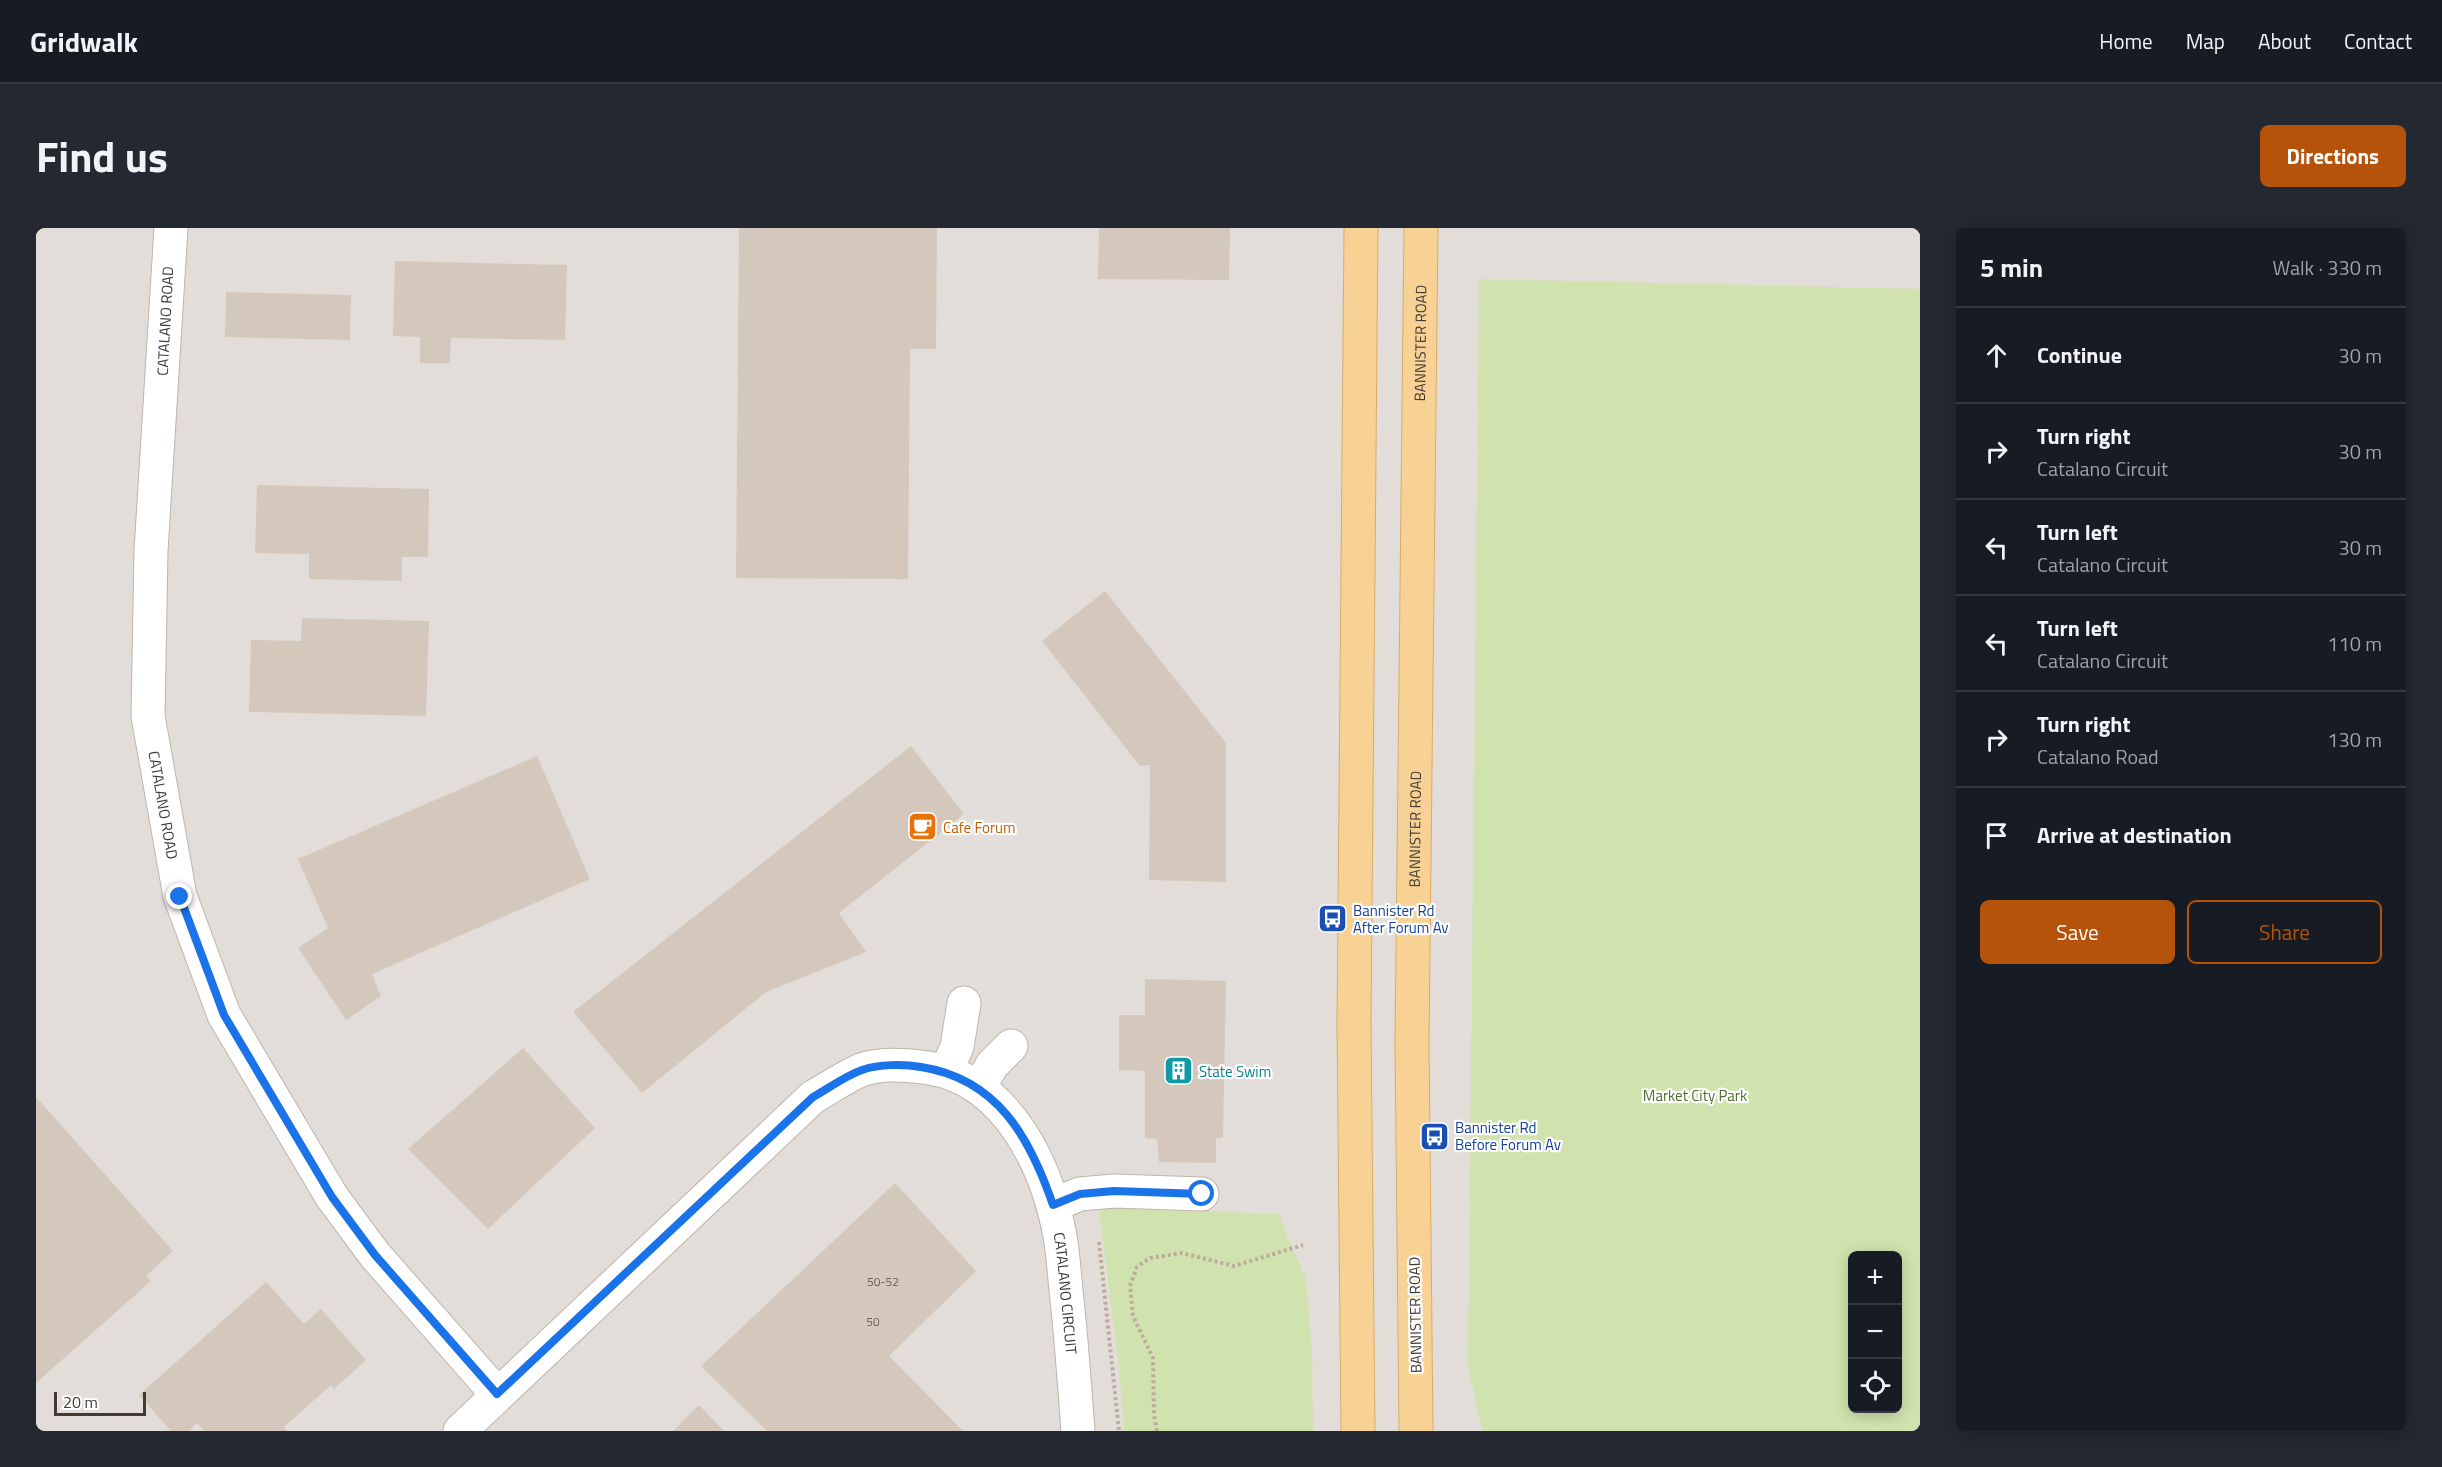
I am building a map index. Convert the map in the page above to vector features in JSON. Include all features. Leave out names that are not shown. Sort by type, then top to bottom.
[{"type":"main road","points":[[1358,1431],[1354,1023],[1361,228]]},
{"type":"main road","name":"BANNISTER ROAD","points":[[1416,1431],[1412,1042],[1421,228]]},
{"type":"street","name":"CATALANO ROAD","points":[[171,228],[151,551],[148,716],[180,897],[224,1015],[332,1197],[375,1255],[497,1394]]},
{"type":"street","points":[[946,1071],[957,1047],[964,1003]]},
{"type":"street","points":[[979,1088],[992,1065],[1011,1046]]},
{"type":"street","name":"CATALANO CIRCUIT","points":[[460,1431],[813,1097],[862,1070],[906,1065],[946,1071],[979,1088],[998,1104],[1023,1137],[1042,1174],[1053,1205],[1062,1249],[1078,1431]]},
{"type":"street","points":[[1053,1205],[1112,1180],[1202,1194]]},
{"type":"path","points":[[1100,1242],[1119,1431]]},
{"type":"path","points":[[1157,1431],[1154,1415],[1153,1358],[1133,1316],[1130,1286],[1137,1267],[1150,1258],[1182,1252],[1234,1266],[1254,1258],[1303,1245]]},
{"type":"shaded area","points":[[36,228],[1920,228],[1920,1431],[36,1431]]},
{"type":"shaded area","points":[[1036,655],[1123,762],[1111,776],[1116,782],[1136,780],[1137,887],[1113,890],[1139,926],[1143,897],[1226,900],[1224,979],[1147,975],[1149,955],[1129,971],[1144,989],[1080,1042],[1064,1023],[1060,1026],[1085,1058],[1109,1044],[1154,1159],[1110,1168],[1091,1176],[1064,1108],[1011,1046],[989,1015],[998,1007],[984,987],[950,1011],[921,970],[900,987],[879,960],[894,949],[862,909],[994,805],[986,795],[967,811],[917,747]]},
{"type":"green space","name":"Market City Park","points":[[1479,279],[1920,289],[1920,1431],[1482,1431],[1468,1366]]},
{"type":"green space","points":[[1099,1208],[1279,1214],[1306,1278],[1312,1349],[1313,1431],[1124,1431],[1119,1367]]},
{"type":"building","points":[[739,228],[937,228],[936,349],[910,349],[908,579],[736,578]]},
{"type":"building","points":[[1099,228],[1230,228],[1229,280],[1098,279]]},
{"type":"building","points":[[395,261],[567,265],[565,340],[451,338],[450,363],[420,363],[420,337],[393,336]]},
{"type":"building","points":[[226,292],[351,295],[350,340],[225,337]]},
{"type":"building","points":[[257,485],[429,489],[428,557],[402,557],[402,581],[309,579],[309,554],[255,553]]},
{"type":"building","points":[[1105,591],[1226,743],[1226,882],[1149,880],[1150,765],[1140,766],[1042,641]]},
{"type":"building","points":[[302,618],[429,621],[426,716],[249,712],[251,640],[301,641]]},
{"type":"building","points":[[911,746],[964,814],[839,913],[866,952],[766,992],[642,1093],[573,1012]]},
{"type":"building","points":[[537,756],[590,879],[372,974],[381,996],[346,1020],[298,948],[328,928],[298,859]]},
{"type":"building","name":"State Swim","points":[[1145,979],[1226,981],[1223,1138],[1216,1138],[1216,1163],[1159,1162],[1157,1139],[1145,1138],[1145,1071],[1119,1070],[1119,1015],[1145,1015]]},
{"type":"building","points":[[523,1048],[595,1128],[488,1229],[408,1149]]},
{"type":"building","points":[[36,1097],[173,1251],[146,1276],[151,1281],[36,1383]]},
{"type":"building","points":[[895,1183],[976,1271],[889,1356],[963,1431],[767,1431],[701,1366]]},
{"type":"building","points":[[266,1282],[304,1324],[321,1309],[366,1360],[334,1389],[331,1385],[284,1427],[287,1431],[204,1431],[197,1423],[189,1431],[171,1431],[139,1395]]},
{"type":"building","points":[[699,1405],[724,1431],[673,1431]]},
{"type":"place","name":"Cafe Forum","points":[[922,827]]},
{"type":"place","name":"Bannister Rd After Forum Av","points":[[1332,919]]},
{"type":"place","name":"State Swim","points":[[1178,1071]]},
{"type":"place","name":"Bannister Rd Before Forum Av","points":[[1434,1136]]},
{"type":"route","points":[[180,897],[224,1015],[332,1197],[375,1255],[497,1394],[813,1097],[862,1070],[906,1065],[946,1071],[979,1088],[998,1104],[1023,1137],[1042,1174],[1053,1205],[1080,1194],[1114,1191],[1202,1194]]}]
